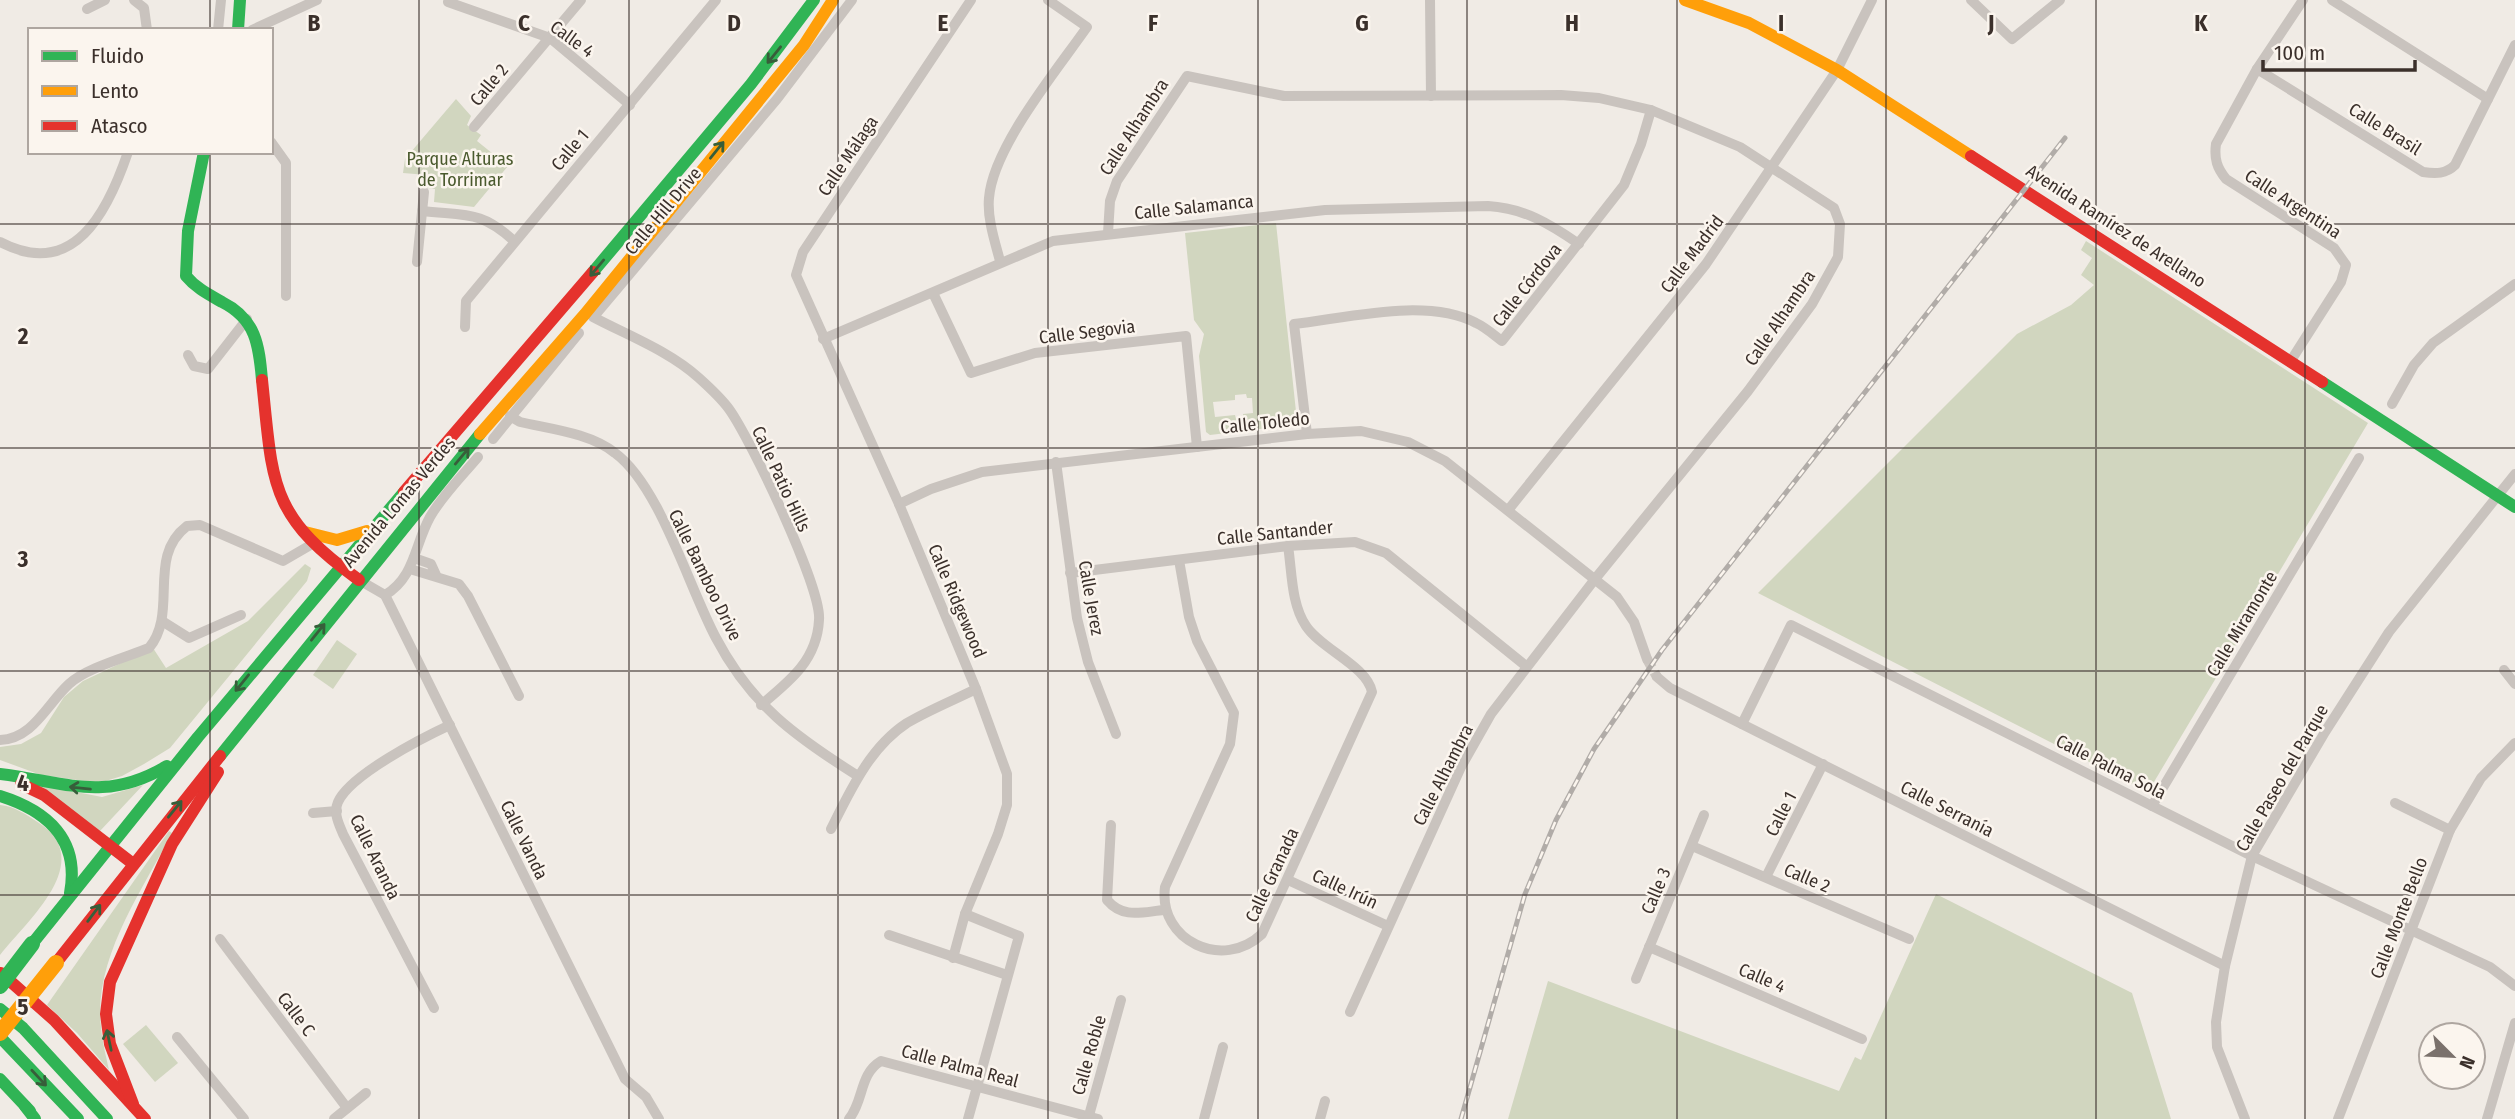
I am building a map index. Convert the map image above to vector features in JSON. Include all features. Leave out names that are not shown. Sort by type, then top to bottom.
[{"type":"main road","points":[[238,28],[240,0]]},
{"type":"main road","name":"Avenida Lomas Verdes","points":[[0,986],[186,751],[339,566],[722,120],[793,32],[814,0]]},
{"type":"main road","name":"Avenida Lomas Verdes","points":[[0,1035],[132,863],[359,580],[601,293],[804,45],[833,0]]},
{"type":"main road","name":"Avenida Ramírez de Arellano","points":[[1685,0],[1749,23],[1837,69],[2515,507]]},
{"type":"main road","points":[[204,154],[188,231],[186,276],[197,288],[247,319],[260,349],[275,486],[310,538],[339,566],[359,580]]},
{"type":"main road","points":[[310,538],[346,540],[376,525]]},
{"type":"main road","points":[[133,1104],[106,1033],[106,1003],[110,982],[172,844],[215,777],[240,729]]},
{"type":"main road","points":[[0,774],[76,789],[106,790],[143,780],[186,751]]},
{"type":"main road","points":[[0,774],[44,795],[132,863]]},
{"type":"main road","points":[[0,796],[21,802],[60,832],[74,863],[73,883],[68,898]]},
{"type":"main road","points":[[0,972],[54,1020],[145,1119]]},
{"type":"main road","points":[[0,1009],[23,1028],[107,1119]]},
{"type":"main road","points":[[0,1035],[78,1119]]},
{"type":"main road","points":[[0,1079],[32,1115]]},
{"type":"street","points":[[87,9],[106,0]]},
{"type":"street","points":[[134,0],[144,8],[147,28]]},
{"type":"street","points":[[218,28],[221,0]]},
{"type":"street","points":[[256,28],[317,0]]},
{"type":"street","name":"Calle 2","points":[[474,127],[582,0]]},
{"type":"street","name":"Calle 1","points":[[465,327],[466,301],[716,0]]},
{"type":"street","name":"Calle Hill Drive","points":[[493,439],[784,91],[852,0]]},
{"type":"street","name":"Calle Málaga","points":[[822,339],[796,275],[803,252],[971,0]]},
{"type":"street","points":[[1000,261],[989,200],[997,167],[1008,143],[1087,27],[1048,0]]},
{"type":"street","points":[[1430,0],[1432,96]]},
{"type":"street","name":"Calle Madrid","points":[[1509,509],[1706,264],[1837,69],[1872,0]]},
{"type":"street","points":[[1971,0],[2012,39],[2060,0]]},
{"type":"street","name":"Calle Argentina","points":[[2290,362],[2341,282],[2346,265],[2334,248],[2226,179],[2217,168],[2216,144],[2257,69],[2303,0]]},
{"type":"street","points":[[2332,0],[2488,99]]},
{"type":"street","name":"Calle 4","points":[[448,2],[550,38],[630,105]]},
{"type":"street","name":"Calle Brasil","points":[[2257,69],[2423,172],[2434,174],[2448,172],[2455,165],[2515,44]]},
{"type":"street","name":"Calle Alhambra","points":[[1108,233],[1110,201],[1117,181],[1187,76],[1284,96],[1561,94],[1599,98],[1651,110],[1711,132],[1834,208],[1840,224],[1838,257],[1812,304],[1748,391],[1595,579],[1491,714],[1461,766],[1350,1012]]},
{"type":"street","name":"Calle Córdova","points":[[1307,434],[1294,324],[1419,309],[1448,313],[1475,322],[1502,341],[1624,185],[1642,144],[1651,110]]},
{"type":"street","points":[[273,145],[286,163],[286,296]]},
{"type":"street","points":[[0,242],[35,253],[57,251],[76,242],[104,210],[127,154]]},
{"type":"street","points":[[417,262],[424,192]]},
{"type":"street","name":"Calle Salamanca","points":[[822,339],[933,293],[1000,261],[1053,241],[1108,233],[1325,210],[1488,206],[1512,207],[1535,216],[1579,244]]},
{"type":"street","points":[[422,211],[482,218],[498,226],[514,241]]},
{"type":"street","points":[[2392,404],[2414,365],[2433,343],[2515,284]]},
{"type":"street","name":"Calle Segovia","points":[[933,293],[971,373],[1035,354],[1186,336],[1197,447]]},
{"type":"street","name":"Calle Patio Hills","points":[[593,317],[675,359],[728,408],[753,448],[815,591],[820,618],[815,641],[804,665],[761,705]]},
{"type":"street","points":[[188,355],[194,366],[208,369],[247,319]]},
{"type":"street","name":"Calle Ridgewood","points":[[822,339],[899,504],[976,689],[1007,774],[1007,806],[965,914],[953,958]]},
{"type":"street","name":"Calle Bamboo Drive","points":[[510,416],[520,422],[594,442],[615,453],[634,473],[653,502],[716,640],[761,705],[799,739],[858,776]]},
{"type":"street","name":"Calle Toledo","points":[[899,504],[971,475],[1056,462],[1307,434],[1360,431],[1408,442],[1444,461],[1509,509],[1617,597],[1634,622],[1647,659]]},
{"type":"street","points":[[359,580],[385,595],[400,586],[410,569],[430,516],[478,457]]},
{"type":"street","name":"Calle Miramonte","points":[[2152,806],[2359,458]]},
{"type":"street","name":"Calle Jerez","points":[[1056,462],[1070,573],[1088,662],[1116,734]]},
{"type":"street","name":"Calle Paseo del Parque","points":[[2245,1119],[2217,1047],[2218,1000],[2252,856],[2325,732],[2389,632],[2515,474]]},
{"type":"street","points":[[0,740],[16,738],[31,728],[76,678],[149,648],[157,638],[162,621],[164,559],[174,538],[187,526],[200,525],[283,561],[310,538]]},
{"type":"street","name":"Calle Santander","points":[[1070,573],[1288,545],[1355,542],[1386,553],[1526,666]]},
{"type":"street","name":"Calle Granada","points":[[1164,910],[1170,924],[1186,938],[1213,950],[1237,950],[1251,944],[1262,934],[1372,692],[1364,676],[1320,642],[1303,621],[1294,591],[1288,545]]},
{"type":"street","points":[[414,558],[431,564],[436,575]]},
{"type":"street","points":[[1111,825],[1107,901],[1115,910],[1125,914],[1164,910],[1165,887],[1230,744],[1234,713],[1197,641],[1189,617],[1179,560]]},
{"type":"street","points":[[410,569],[459,584],[468,596],[519,696]]},
{"type":"street","name":"Calle Vanda","points":[[385,595],[625,1079],[646,1097],[659,1119]]},
{"type":"street","points":[[162,621],[189,638],[241,615]]},
{"type":"street","name":"Calle Palma Sola","points":[[1742,724],[1791,625],[2252,856],[2490,967],[2515,986]]},
{"type":"street","points":[[2504,670],[2515,684]]},
{"type":"street","name":"Calle Serranía","points":[[1657,677],[1670,688],[2225,967]]},
{"type":"street","points":[[831,829],[858,776],[878,749],[906,724],[976,689]]},
{"type":"street","name":"Calle Aranda","points":[[434,1008],[343,834],[337,803],[353,784],[414,741],[450,725]]},
{"type":"street","name":"Calle Monte Bello","points":[[2338,1119],[2450,830],[2482,778],[2515,743]]},
{"type":"street","name":"Calle 1","points":[[1766,877],[1823,764]]},
{"type":"street","points":[[2395,803],[2450,830]]},
{"type":"street","points":[[313,813],[337,811]]},
{"type":"street","name":"Calle 3","points":[[1636,979],[1704,815]]},
{"type":"street","name":"Calle 2","points":[[1692,845],[1909,939]]},
{"type":"street","name":"Calle Irún","points":[[1288,880],[1388,926]]},
{"type":"street","points":[[965,914],[1018,936],[968,1119]]},
{"type":"street","points":[[889,935],[1007,975]]},
{"type":"street","name":"Calle C","points":[[220,939],[347,1108]]},
{"type":"street","name":"Calle 4","points":[[1649,947],[1862,1039]]},
{"type":"street","name":"Calle Roble","points":[[1091,1118],[1121,1000]]},
{"type":"street","points":[[2487,1119],[2515,1023]]},
{"type":"street","points":[[177,1037],[244,1119]]},
{"type":"street","points":[[1204,1119],[1223,1047]]},
{"type":"street","name":"Calle Palma Real","points":[[849,1119],[855,1112],[867,1073],[881,1061],[1091,1118]]},
{"type":"street","points":[[334,1119],[366,1093]]},
{"type":"street","points":[[1320,1119],[1325,1101]]},
{"type":"green space","name":"Parque Alturas de Torrimar","points":[[456,99],[471,116],[467,125],[481,135],[477,141],[508,166],[474,207],[434,202],[435,189],[427,188],[427,175],[403,173],[405,159]]},
{"type":"green space","points":[[1276,223],[1297,421],[1293,425],[1210,435],[1206,432],[1199,356],[1204,334],[1194,320],[1185,233]],"holes":[[[1246,394],[1247,398],[1252,398],[1253,413],[1243,414],[1243,418],[1236,419],[1235,415],[1215,417],[1213,402],[1235,400],[1235,395]]]},
{"type":"green space","points":[[2086,241],[2368,423],[2148,792],[1758,593],[2017,334],[2071,305],[2094,285],[2081,275],[2092,258],[2081,250]]},
{"type":"green space","points":[[305,564],[311,568],[307,581],[170,748],[122,776],[99,783],[41,775],[0,760],[0,747],[21,744],[41,733],[64,697],[83,681],[153,648],[166,668],[248,621]]},
{"type":"green space","points":[[337,640],[357,654],[333,689],[313,675]]},
{"type":"green space","points":[[35,784],[102,797],[143,785],[100,831]]},
{"type":"green space","points":[[0,805],[15,809],[39,823],[55,838],[61,855],[60,872],[52,890],[0,955]]},
{"type":"green space","points":[[169,831],[172,833],[122,926],[104,976],[101,1027],[109,1070],[77,1033],[47,1005]]},
{"type":"green space","points":[[1936,894],[2132,993],[2171,1119],[1508,1119],[1548,981],[1839,1091],[1855,1057],[1861,1060]]},
{"type":"green space","points":[[146,1025],[178,1063],[155,1082],[123,1044]]},
{"type":"tunnel","points":[[1647,659],[1657,677]]},
{"type":"railway","points":[[1461,1119],[1525,894],[1556,820],[1594,749],[1662,650],[2065,138]]},
{"type":"traffic: fast","points":[[238,28],[240,0]]},
{"type":"traffic: fast","points":[[593,272],[751,84],[814,0]]},
{"type":"traffic: fast","points":[[204,154],[188,231],[186,276],[202,291],[233,309],[249,325],[257,344],[262,380]]},
{"type":"traffic: fast","points":[[2322,382],[2515,507]]},
{"type":"traffic: fast","points":[[220,756],[480,434]]},
{"type":"traffic: fast","points":[[32,944],[198,737],[404,492]]},
{"type":"traffic: fast","points":[[0,774],[65,785],[104,787],[124,784],[167,766]]},
{"type":"traffic: fast","points":[[0,796],[33,810],[57,830],[70,858],[70,893]]},
{"type":"traffic: fast","points":[[0,986],[32,944]]},
{"type":"traffic: fast","points":[[0,1009],[23,1028],[107,1119]]},
{"type":"traffic: fast","points":[[0,1037],[78,1119]]},
{"type":"traffic: fast","points":[[0,1079],[30,1111]]},
{"type":"traffic: fast","points":[[25,1106],[35,1119]]},
{"type":"traffic: slow","points":[[480,434],[585,314],[804,45],[833,0]]},
{"type":"traffic: slow","points":[[1685,0],[1749,23],[1837,70],[1971,156]]},
{"type":"traffic: slow","points":[[305,532],[337,540],[367,531]]},
{"type":"traffic: slow","points":[[0,1033],[56,963]]},
{"type":"traffic: jam","points":[[1971,156],[2322,382]]},
{"type":"traffic: jam","points":[[404,492],[593,272]]},
{"type":"traffic: jam","points":[[262,380],[274,471],[291,515],[307,536],[359,580]]},
{"type":"traffic: jam","points":[[56,963],[220,756]]},
{"type":"traffic: jam","points":[[133,1104],[110,1044],[106,1014],[110,982],[172,844],[218,772]]},
{"type":"traffic: jam","points":[[21,784],[44,795],[132,863]]},
{"type":"traffic: jam","points":[[1,973],[54,1020],[145,1119]]}]
